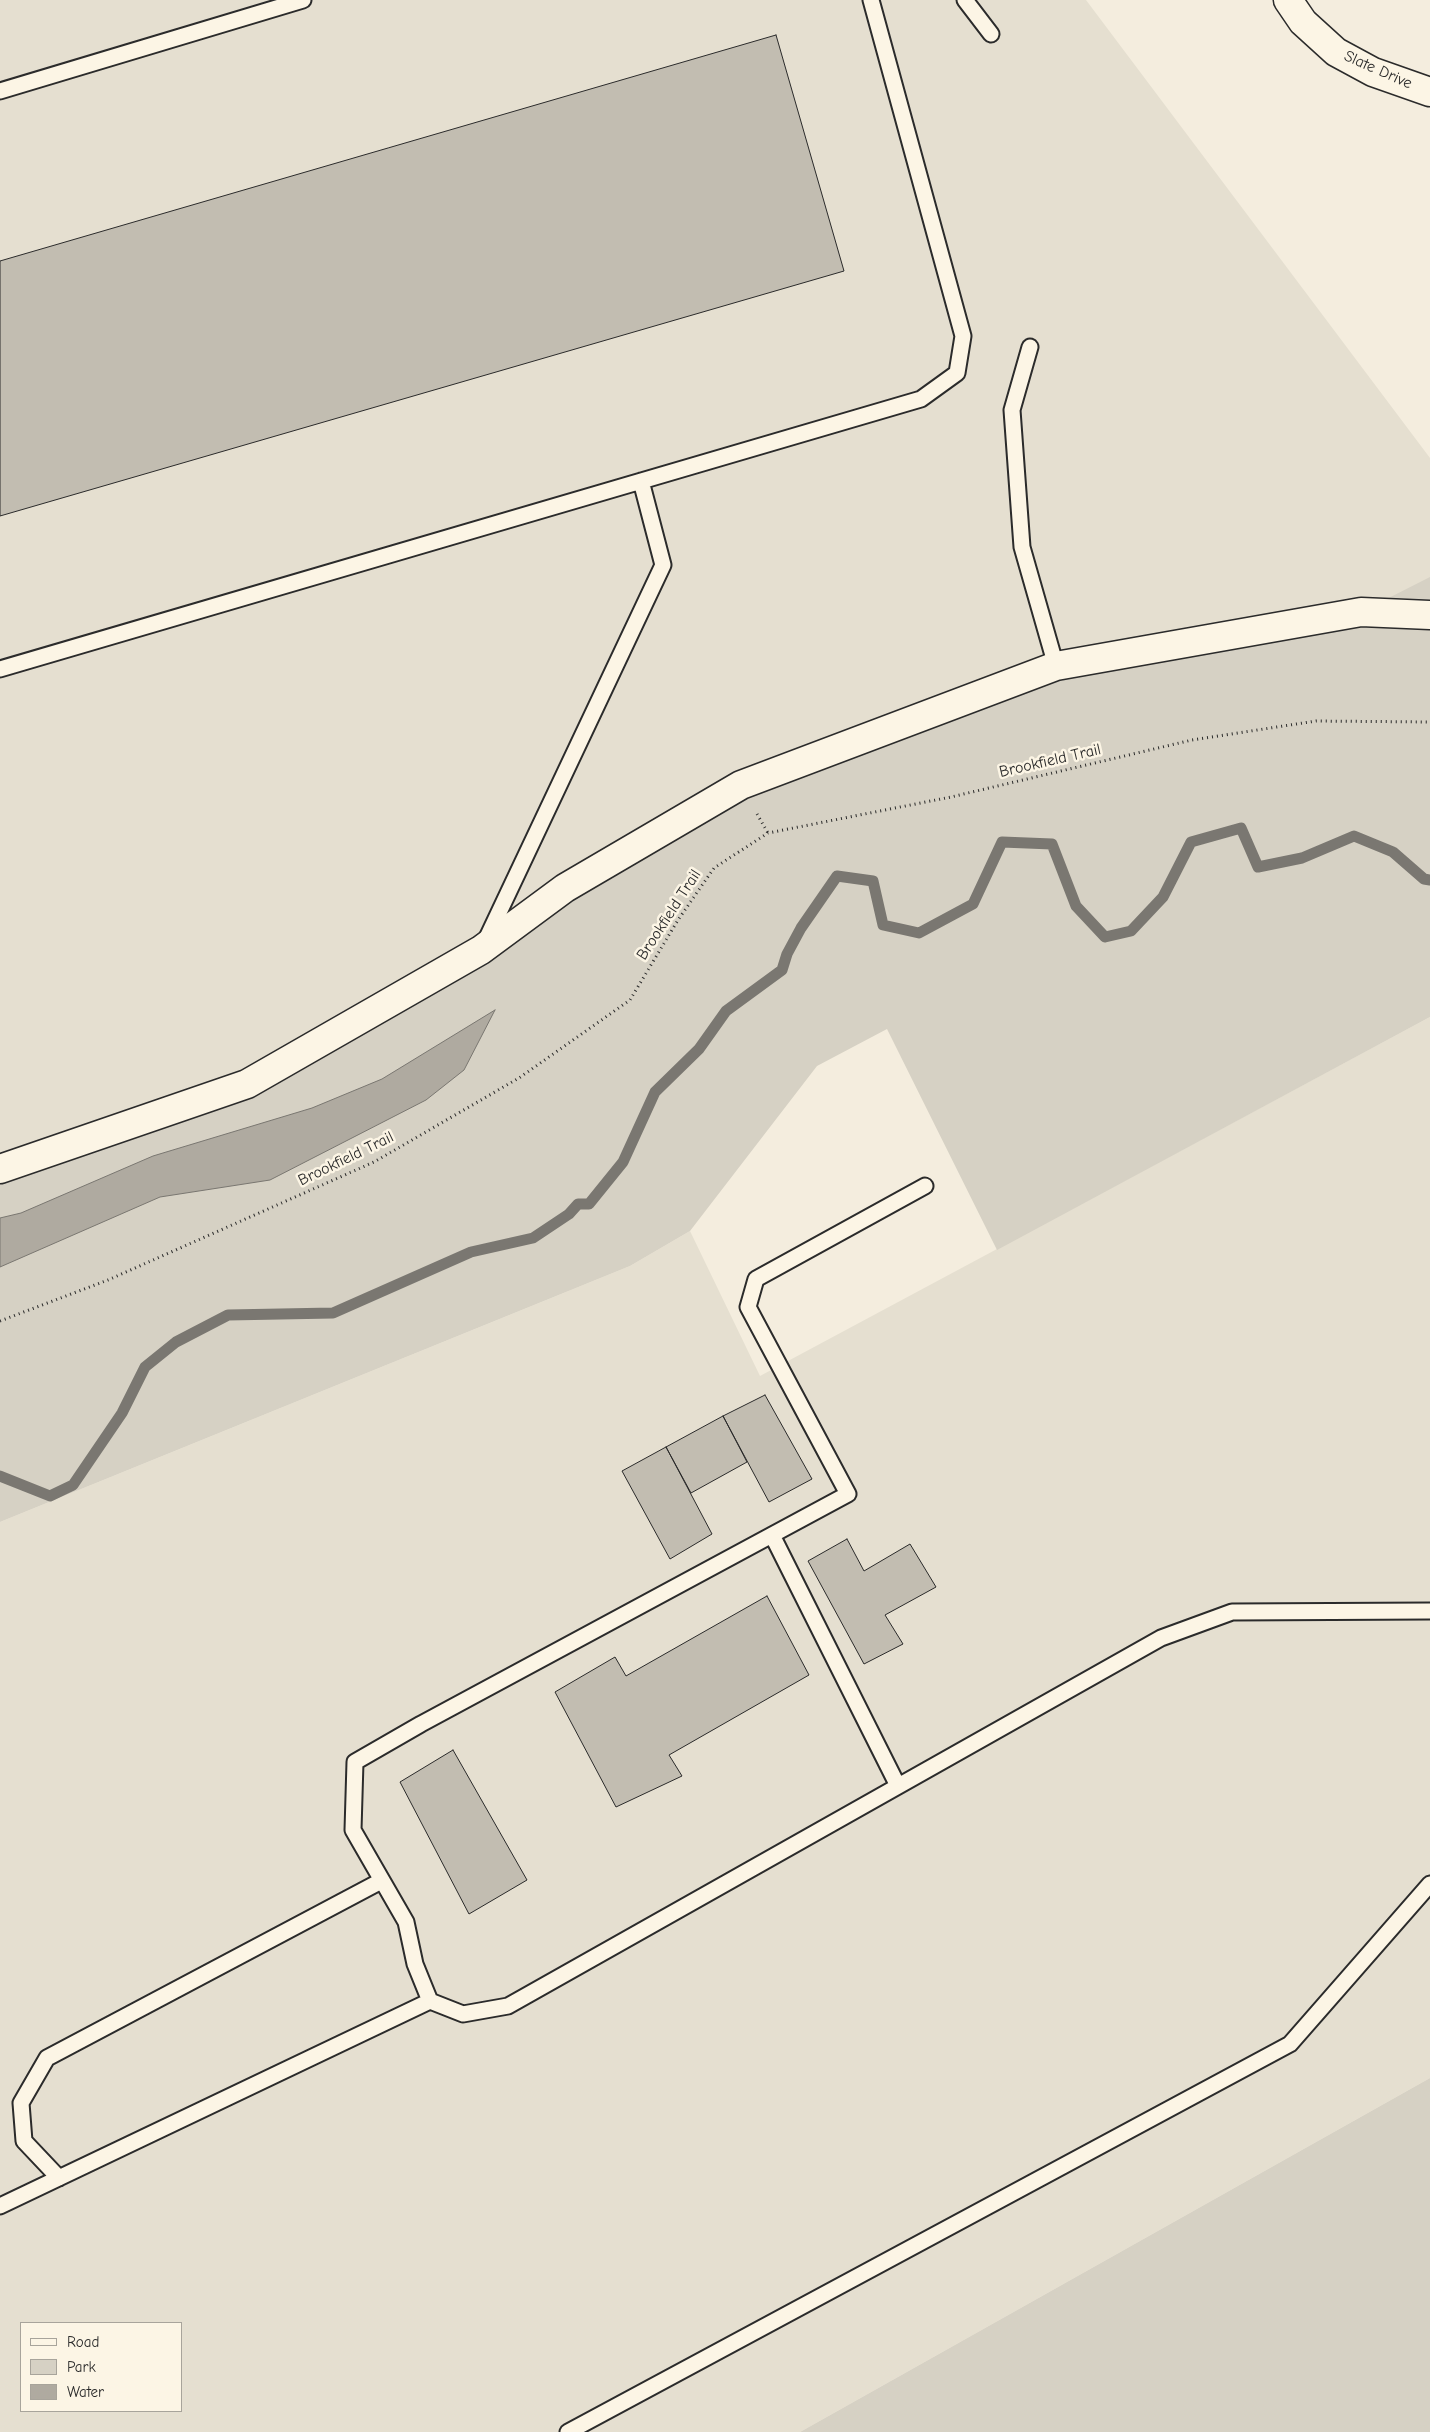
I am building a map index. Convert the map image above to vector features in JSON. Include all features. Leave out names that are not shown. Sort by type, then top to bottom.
[{"type":"street","name":"Slate Drive","points":[[1288,0],[1303,22],[1336,52],[1373,72],[1430,92]]},
{"type":"street","points":[[0,1169],[247,1084],[481,950],[565,888],[740,785],[1056,666],[1361,612],[1430,615]]},
{"type":"lane","points":[[0,92],[303,0]]},
{"type":"lane","points":[[0,669],[921,399],[957,373],[963,336],[871,0]]},
{"type":"lane","points":[[965,0],[991,34]]},
{"type":"lane","points":[[1030,347],[1012,410],[1022,547],[1056,666]]},
{"type":"lane","points":[[481,950],[663,565],[641,481]]},
{"type":"lane","points":[[925,1186],[756,1279],[748,1307],[848,1494],[420,1724],[355,1762],[352,1830],[406,1922],[415,1964],[430,2001],[463,2014],[508,2006],[1161,1638],[1232,1612],[1430,1611]]},
{"type":"lane","points":[[772,1535],[898,1786]]},
{"type":"lane","points":[[59,2178],[24,2141],[21,2102],[47,2058],[381,1881]]},
{"type":"lane","points":[[568,2432],[1290,2044],[1430,1884]]},
{"type":"lane","points":[[0,2206],[430,2001]]},
{"type":"path","name":"Brookfield Trail","points":[[0,1321],[108,1280],[374,1162],[519,1078],[630,1000],[678,920],[714,868],[768,833],[951,797],[1192,740],[1316,721],[1430,722]]},
{"type":"shaded area","points":[[0,0],[1086,0],[1430,458],[1430,615],[247,1084],[0,1169]]},
{"type":"shaded area","points":[[1430,1017],[1430,2078],[800,2432],[0,2432],[0,1522],[630,1266],[690,1231],[760,1376]]},
{"type":"green space","points":[[1430,577],[1430,1017],[997,1250],[887,1029],[817,1066],[690,1231],[630,1266],[0,1522],[0,1169],[247,1084],[741,785],[1056,666],[1361,612]]},
{"type":"green space","points":[[1430,2078],[1430,2432],[800,2432]]},
{"type":"water","points":[[495,1010],[464,1070],[426,1100],[270,1180],[160,1197],[0,1267],[0,1218],[21,1213],[153,1156],[312,1108],[382,1079]]},
{"type":"building","points":[[776,35],[844,271],[0,516],[0,261]]},
{"type":"building","points":[[765,1395],[812,1479],[769,1502],[723,1416]]},
{"type":"building","points":[[723,1416],[747,1462],[691,1493],[666,1447]]},
{"type":"building","points":[[666,1447],[712,1534],[670,1559],[622,1471]]},
{"type":"building","points":[[847,1539],[864,1571],[910,1544],[936,1587],[885,1615],[903,1644],[864,1664],[808,1561]]},
{"type":"building","points":[[767,1596],[809,1675],[669,1755],[682,1776],[616,1807],[555,1692],[615,1657],[626,1676]]},
{"type":"building","points":[[453,1750],[527,1880],[469,1914],[400,1782]]},
{"type":"waterway","points":[[0,1476],[50,1496],[73,1485],[122,1413],[145,1367],[176,1342],[228,1315],[333,1313],[471,1252],[533,1238],[569,1214],[578,1204],[589,1204],[623,1162],[655,1092],[699,1049],[726,1011],[782,970],[787,954],[801,928],[837,876],[873,881],[883,925],[919,933],[973,904],[1002,842],[1052,844],[1076,906],[1105,937],[1131,931],[1163,897],[1191,842],[1241,828],[1258,867],[1302,858],[1354,836],[1393,852],[1424,879],[1430,880]]}]
